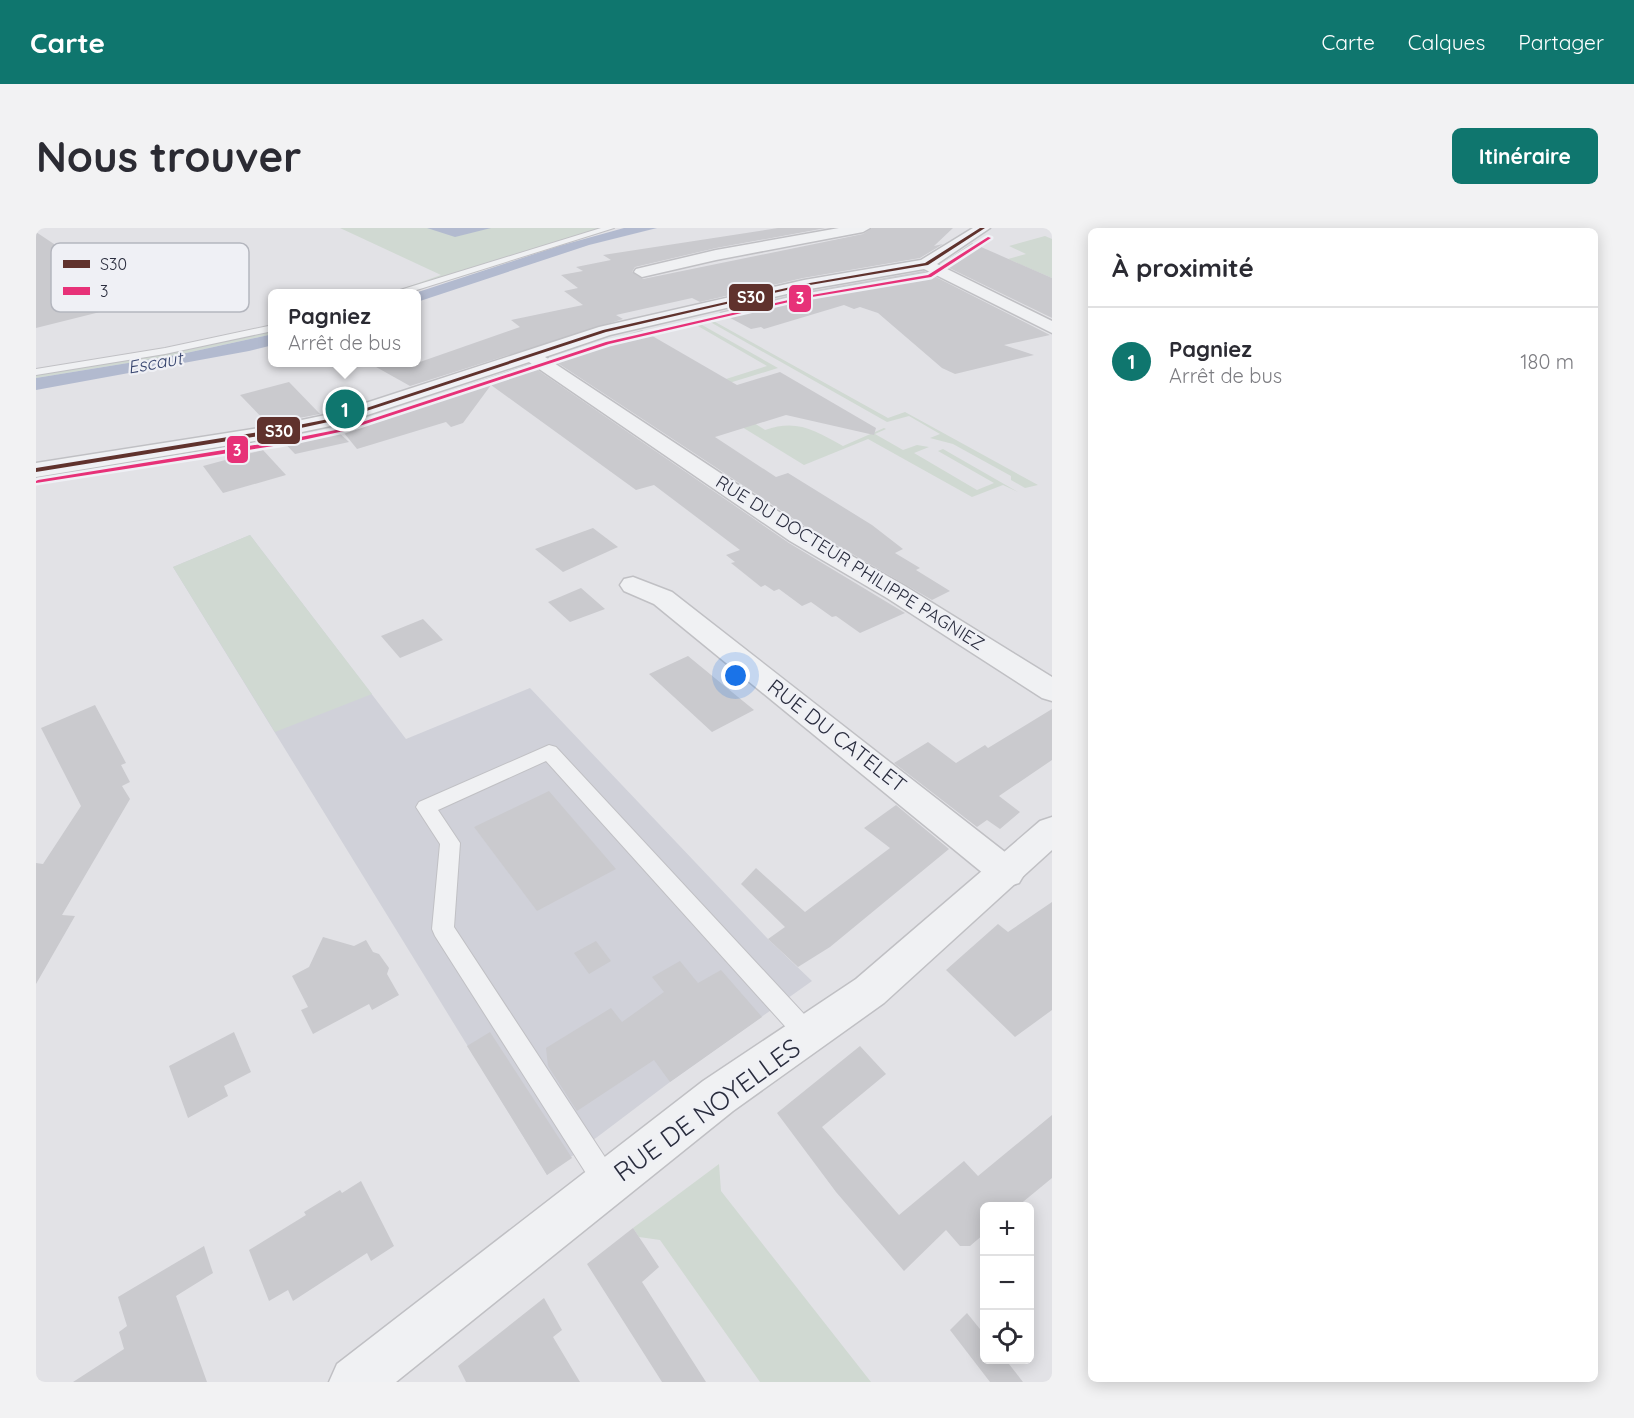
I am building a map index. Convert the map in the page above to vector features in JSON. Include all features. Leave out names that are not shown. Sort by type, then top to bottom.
[{"type":"street","points":[[642,272],[716,255],[862,228]]},
{"type":"street","points":[[36,470],[311,425],[381,405],[605,330],[781,290],[926,264],[983,228]]},
{"type":"street","points":[[716,255],[735,265]]},
{"type":"street","points":[[926,264],[1052,328]]},
{"type":"street","points":[[763,280],[781,290]]},
{"type":"street","name":"RUE DU DOCTEUR PHILIPPE PAGNIEZ","points":[[529,354],[799,536],[860,574],[896,592],[1052,691]]},
{"type":"street","name":"RUE DU CATELET","points":[[633,585],[663,598],[1007,873]]},
{"type":"street","name":"RUE DE NOYELLES","points":[[356,1382],[726,1090],[809,1036],[870,991],[1007,873],[1052,830]]},
{"type":"lane","points":[[409,289],[610,228]]},
{"type":"lane","points":[[36,372],[188,346],[268,329]]},
{"type":"lane","points":[[607,1183],[443,929],[450,843],[426,807],[549,752],[809,1036]]},
{"type":"shaded area","points":[[340,228],[605,228],[401,289],[441,275]]},
{"type":"shaded area","points":[[1045,236],[1052,239],[1052,278],[1008,259],[1026,254],[1009,246]]},
{"type":"shaded area","points":[[708,318],[888,418],[905,412],[1038,485],[1025,488],[1011,480],[1011,476],[953,444],[930,438],[940,434],[909,416],[887,422],[705,319]]},
{"type":"shaded area","points":[[695,321],[778,368],[703,391],[765,430],[796,426],[814,431],[843,446],[884,428],[886,429],[875,434],[903,450],[917,445],[929,447],[914,453],[977,490],[994,483],[938,451],[943,449],[1018,492],[1003,485],[972,497],[868,439],[804,465],[685,392],[767,366],[691,322]]},
{"type":"shaded area","points":[[268,330],[268,335],[177,355],[36,378],[36,374]]},
{"type":"shaded area","points":[[250,535],[406,739],[530,688],[768,939],[812,981],[670,1082],[547,1175],[173,567]]},
{"type":"shaded area","points":[[250,535],[372,694],[275,732],[173,567]]},
{"type":"shaded area","points":[[719,1164],[721,1191],[871,1382],[760,1382],[660,1240],[639,1237],[633,1228]]},
{"type":"water","points":[[427,228],[491,228],[455,237]]},
{"type":"water","points":[[624,228],[657,228],[589,245],[421,301],[421,291],[559,246]]},
{"type":"water","name":"Escaut","points":[[268,335],[268,346],[249,351],[36,390],[36,378],[177,355]]},
{"type":"building","points":[[778,228],[826,228],[716,248],[635,267],[632,272],[643,279],[863,234],[872,228],[953,228],[934,246],[943,244],[920,258],[803,278],[700,302],[692,298],[616,315],[623,319],[410,386],[376,367],[421,367],[421,362],[520,327],[511,320],[583,305],[564,291],[578,288],[561,275],[583,271],[576,267],[611,260],[603,255]]},
{"type":"building","points":[[36,232],[52,243],[51,312],[100,312],[36,328]]},
{"type":"building","points":[[972,243],[1052,278],[1052,318],[941,264]]},
{"type":"building","points":[[924,271],[1050,335],[1004,345],[1034,355],[955,374],[942,368],[878,313],[860,307],[854,309],[844,305],[764,329],[761,327],[751,329],[719,312],[804,292]]},
{"type":"building","points":[[642,330],[737,385],[780,372],[876,428],[874,435],[786,415],[715,437],[776,477],[788,473],[872,525],[903,549],[895,553],[920,568],[916,570],[950,591],[932,600],[809,529],[550,358]]},
{"type":"building","points":[[529,364],[789,543],[905,613],[860,633],[811,602],[802,606],[779,589],[774,591],[765,585],[761,587],[731,563],[735,562],[726,555],[740,550],[654,485],[636,490],[491,385],[463,423],[451,427],[446,422],[357,449],[340,428]]},
{"type":"building","points":[[289,382],[320,414],[268,424],[240,395]]},
{"type":"building","points":[[334,428],[349,442],[295,454],[281,439]]},
{"type":"building","points":[[263,450],[286,475],[223,493],[203,466]]},
{"type":"building","points":[[593,528],[618,547],[563,572],[535,549]]},
{"type":"building","points":[[581,588],[605,609],[570,622],[548,602]]},
{"type":"building","points":[[423,619],[443,640],[400,658],[381,636]]},
{"type":"building","points":[[688,656],[754,710],[712,732],[649,674]]},
{"type":"building","points":[[95,705],[126,763],[121,765],[130,782],[122,786],[130,799],[62,915],[75,916],[36,984],[36,863],[43,864],[81,806],[41,728]]},
{"type":"building","points":[[1052,709],[1052,760],[999,796],[1020,812],[1000,829],[987,820],[977,827],[894,763],[928,742],[956,763],[985,745],[988,748]]},
{"type":"building","points":[[549,791],[616,869],[537,911],[474,827]]},
{"type":"building","points":[[896,805],[949,849],[830,947],[798,967],[768,939],[785,927],[741,884],[756,868],[805,912],[890,848],[864,828]]},
{"type":"building","points":[[1052,902],[1052,1010],[1015,1037],[946,970],[998,924],[1008,932]]},
{"type":"building","points":[[323,937],[354,946],[366,940],[373,952],[379,954],[389,968],[387,974],[399,995],[372,1010],[369,1004],[313,1034],[301,1010],[308,1007],[292,976],[309,967]]},
{"type":"building","points":[[596,941],[611,961],[589,974],[574,953]]},
{"type":"building","points":[[680,961],[698,983],[721,970],[762,1017],[670,1082],[654,1060],[577,1111],[548,1066],[546,1048],[611,1008],[622,1022],[664,992],[652,977]]},
{"type":"building","points":[[234,1032],[251,1072],[224,1086],[228,1096],[188,1118],[169,1066]]},
{"type":"building","points":[[490,1032],[572,1158],[547,1175],[467,1046]]},
{"type":"building","points":[[860,1046],[886,1074],[822,1127],[899,1215],[964,1161],[978,1176],[1052,1115],[1052,1178],[1023,1202],[980,1202],[980,1237],[970,1246],[960,1246],[946,1230],[904,1271],[836,1192],[777,1113]]},
{"type":"building","points":[[361,1181],[394,1246],[371,1261],[367,1253],[293,1301],[288,1290],[269,1301],[249,1250],[306,1215],[304,1212],[340,1190],[342,1193]]},
{"type":"building","points":[[633,1228],[659,1267],[642,1282],[706,1382],[662,1382],[587,1264]]},
{"type":"building","points":[[204,1246],[213,1273],[176,1296],[207,1382],[73,1382],[124,1349],[119,1332],[127,1326],[118,1297]]},
{"type":"building","points":[[544,1298],[562,1330],[553,1337],[580,1382],[466,1382],[458,1366]]},
{"type":"building","points":[[967,1313],[980,1329],[980,1364],[1009,1364],[1023,1382],[990,1382],[950,1330]]},
{"type":"transit line","name":"S30","points":[[36,470],[278,431],[340,418],[605,331],[804,285],[926,264],[983,228]]},
{"type":"transit line","name":"3","points":[[38,482],[280,443],[342,430],[608,343],[806,297],[929,276],[989,238]]},
{"type":"place","name":"Pagniez","points":[[345,409]]}]
